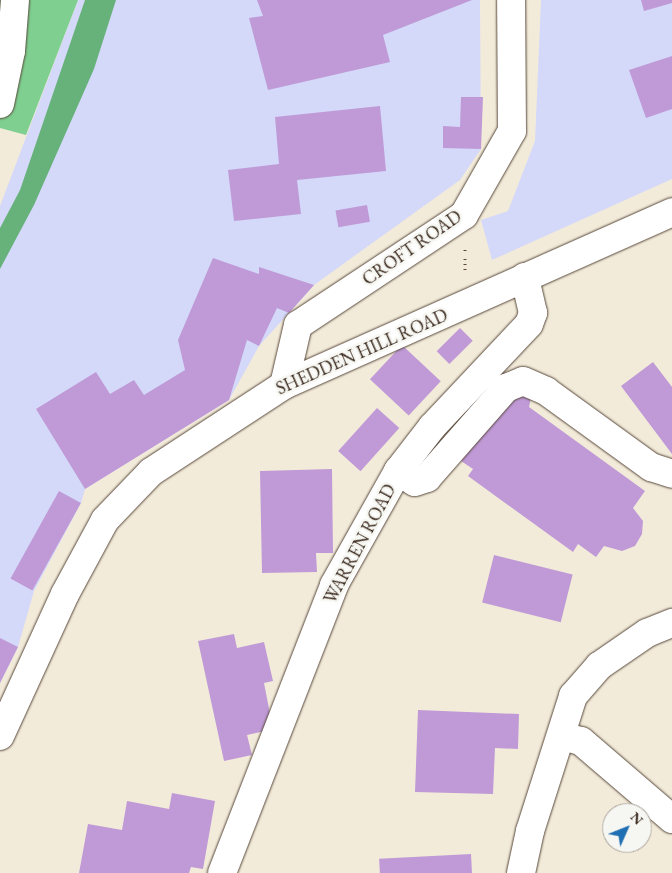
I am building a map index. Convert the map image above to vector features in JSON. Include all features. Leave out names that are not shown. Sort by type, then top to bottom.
[{"type":"street","points":[[0,104],[11,51],[15,0]]},
{"type":"street","name":"CROFT ROAD","points":[[284,385],[298,325],[464,215],[512,131],[511,0]]},
{"type":"street","name":"SHEDDEN HILL ROAD","points":[[0,736],[65,594],[105,520],[150,472],[284,385],[465,306],[525,277],[672,212]]},
{"type":"street","name":"WARREN ROAD","points":[[222,873],[334,585],[398,471],[432,427],[529,324],[533,313],[525,277]]},
{"type":"street","points":[[398,471],[415,482],[427,478],[506,388],[523,381],[546,391],[652,467],[672,474]]},
{"type":"street","points":[[521,873],[530,831],[562,736],[573,696],[599,666],[646,632],[672,623]]},
{"type":"street","points":[[562,736],[581,741],[672,819]]},
{"type":"path","points":[[464,215],[465,306]]},
{"type":"shaded area","points":[[78,0],[480,0],[481,149],[460,180],[314,285],[259,346],[229,400],[85,489],[81,503],[34,591],[18,647],[0,683],[0,206]]},
{"type":"shaded area","points":[[541,0],[672,0],[672,179],[492,260],[481,220],[508,211],[535,141]]},
{"type":"green space","points":[[0,0],[78,0],[26,135],[0,128]]},
{"type":"green space","points":[[85,0],[116,0],[94,69],[34,205],[0,269],[0,228],[20,190]]},
{"type":"building","points":[[257,0],[472,0],[383,35],[390,62],[268,90],[249,18],[263,16]]},
{"type":"building","points":[[641,0],[672,0],[672,3],[644,11]]},
{"type":"building","points":[[672,56],[672,109],[646,118],[629,70]]},
{"type":"building","points":[[461,97],[483,97],[481,149],[443,148],[443,126],[460,127]]},
{"type":"building","points":[[380,106],[386,171],[297,180],[301,214],[234,221],[228,170],[279,164],[275,117]]},
{"type":"building","points":[[367,205],[370,222],[338,227],[335,211]]},
{"type":"building","points":[[213,258],[259,274],[259,267],[314,285],[289,313],[277,308],[259,346],[247,340],[229,400],[85,489],[36,409],[96,372],[110,394],[134,380],[144,395],[185,370],[178,340]]},
{"type":"building","points":[[460,328],[473,341],[449,364],[437,351]]},
{"type":"building","points":[[402,345],[441,381],[409,416],[370,379]]},
{"type":"building","points":[[653,362],[672,387],[672,454],[621,386]]},
{"type":"building","points":[[511,393],[531,398],[529,407],[645,491],[633,508],[643,521],[642,534],[635,546],[622,551],[604,546],[596,557],[578,544],[573,552],[468,476],[473,469],[461,461]]},
{"type":"building","points":[[377,408],[399,428],[360,471],[338,451]]},
{"type":"building","points":[[332,469],[333,553],[316,553],[317,572],[262,573],[260,471]]},
{"type":"building","points":[[59,491],[81,503],[32,591],[11,578]]},
{"type":"building","points":[[494,555],[573,575],[561,622],[482,603]]},
{"type":"building","points":[[234,634],[237,648],[264,642],[273,681],[264,683],[273,729],[247,735],[252,755],[224,761],[198,641]]},
{"type":"building","points":[[0,638],[18,647],[0,683]]},
{"type":"building","points":[[418,710],[519,714],[518,749],[495,748],[493,794],[415,792]]},
{"type":"building","points":[[172,793],[215,801],[203,869],[191,867],[189,873],[79,873],[88,824],[122,830],[127,801],[169,809]]},
{"type":"building","points":[[471,854],[472,873],[380,873],[379,859]]}]
